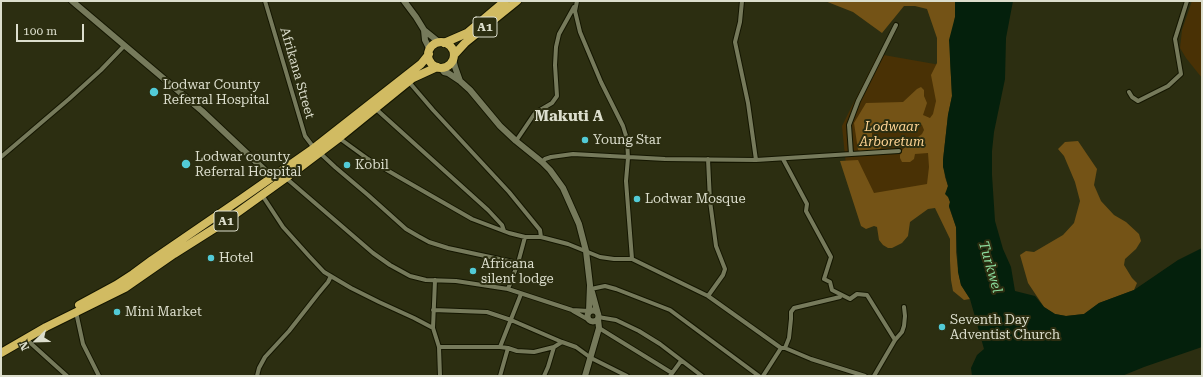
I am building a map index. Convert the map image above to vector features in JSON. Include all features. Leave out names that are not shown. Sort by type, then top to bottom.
[{"type":"highway","name":"A1","points":[[1,353],[76,312],[125,288],[174,254],[223,223],[286,177],[421,64],[436,44],[467,33],[505,1]]},
{"type":"highway","name":"A1","points":[[1,349],[134,274],[272,177],[339,138],[413,78],[439,68],[449,66],[465,43],[517,1]]},
{"type":"highway","points":[[442,43],[451,47],[454,57]]},
{"type":"highway","points":[[429,52],[430,62],[439,68]]},
{"type":"main road","points":[[72,1],[202,111],[272,177]]},
{"type":"main road","points":[[404,1],[424,30],[425,40],[429,52]]},
{"type":"main road","points":[[424,30],[442,43]]},
{"type":"main road","points":[[454,57],[455,68],[460,81]]},
{"type":"main road","points":[[439,68],[460,81],[470,90],[500,126],[516,142],[542,162],[556,177],[565,192],[578,224],[586,251],[590,287],[589,311],[587,315],[594,327],[595,339]]},
{"type":"main road","points":[[585,376],[598,328],[598,316],[590,287]]},
{"type":"main road","points":[[589,311],[594,310],[598,316]]},
{"type":"main road","points":[[590,320],[595,321],[598,316]]},
{"type":"street","name":"Afrikana Street","points":[[265,1],[305,136],[317,150],[335,168],[406,229],[418,236],[429,242],[448,248],[518,263]]},
{"type":"street","points":[[742,1],[740,22],[735,42],[748,103],[756,160]]},
{"type":"street","points":[[1128,92],[1138,101],[1168,86],[1181,74],[1175,39],[1187,1]]},
{"type":"street","points":[[516,142],[536,113],[552,103],[557,96],[555,65],[556,47],[559,34],[576,3]]},
{"type":"street","points":[[576,3],[576,17],[580,32],[601,82],[623,126],[626,139],[628,158],[626,181],[632,259]]},
{"type":"street","points":[[851,154],[849,125],[856,107],[896,25]]},
{"type":"street","points":[[1,157],[69,99],[101,70],[124,46]]},
{"type":"street","points":[[408,82],[509,192],[540,230],[541,238]]},
{"type":"street","points":[[376,109],[488,210],[502,225],[504,231]]},
{"type":"street","points":[[339,138],[368,159],[472,219],[504,231],[568,244],[600,257],[632,259],[708,296],[783,348],[853,374],[866,376]]},
{"type":"street","points":[[542,162],[545,159],[566,154],[628,158],[756,160],[899,151]]},
{"type":"street","points":[[783,158],[807,204],[806,211],[831,257],[824,279],[830,282],[832,290],[850,299],[857,294],[868,295],[895,340]]},
{"type":"street","points":[[708,159],[711,208],[716,246],[725,269],[723,275],[708,296]]},
{"type":"street","points":[[286,177],[373,253],[390,265],[415,278],[456,281],[508,289],[572,310],[590,320]]},
{"type":"street","points":[[262,195],[288,232],[318,266],[331,276],[379,302],[433,328]]},
{"type":"street","points":[[508,289],[518,263],[525,236]]},
{"type":"street","points":[[257,376],[259,368],[265,357],[289,331],[328,282],[331,276]]},
{"type":"street","points":[[435,280],[433,328],[439,347],[440,376]]},
{"type":"street","points":[[590,287],[605,286],[616,289],[670,310],[759,376]]},
{"type":"street","points":[[500,347],[521,294]]},
{"type":"street","points":[[763,376],[789,338],[791,312],[794,308],[840,297]]},
{"type":"street","points":[[874,376],[895,340],[902,332],[905,316],[904,307]]},
{"type":"street","points":[[433,310],[487,312],[511,320],[576,348],[591,358],[627,376]]},
{"type":"street","points":[[572,310],[589,311]]},
{"type":"street","points":[[76,312],[83,344],[99,376]]},
{"type":"street","points":[[598,316],[616,320],[639,331],[660,344],[702,376]]},
{"type":"street","points":[[598,328],[671,374],[681,361]]},
{"type":"street","points":[[26,339],[67,376]]},
{"type":"street","points":[[439,347],[500,347],[534,352],[554,347],[562,342]]},
{"type":"street","points":[[544,376],[554,347]]},
{"type":"street","points":[[500,376],[508,348]]},
{"type":"green space","points":[[1192,1],[1202,1],[1202,78],[1180,48],[1182,30]]},
{"type":"green space","name":"Lodwaar Arboretum","points":[[878,54],[946,66],[936,195],[859,212],[846,166],[842,126]]},
{"type":"shaded area","points":[[825,1],[955,1],[955,17],[950,58],[952,96],[948,115],[943,160],[945,177],[948,186],[947,190],[950,202],[949,207],[956,227],[956,252],[959,276],[961,285],[970,299],[964,300],[953,291],[951,280],[950,239],[935,208],[928,209],[910,222],[908,236],[902,243],[892,248],[888,248],[879,240],[877,227],[874,226],[866,229],[861,226],[840,161],[858,160],[874,193],[927,184],[929,167],[928,153],[915,154],[914,159],[910,162],[902,162],[900,158],[903,149],[922,134],[924,130],[922,125],[919,123],[909,124],[898,129],[872,128],[872,136],[876,145],[882,146],[880,149],[865,153],[858,150],[854,123],[866,103],[903,102],[921,87],[924,90],[924,96],[927,103],[923,115],[930,118],[933,114],[936,101],[931,75],[937,63],[937,38],[927,9],[915,6],[904,6],[882,33],[853,12]]},
{"type":"shaded area","points":[[1078,141],[1097,169],[1094,185],[1101,201],[1114,215],[1126,222],[1139,234],[1141,241],[1136,249],[1125,259],[1124,265],[1137,283],[1134,290],[1099,303],[1084,314],[1066,316],[1055,314],[1044,307],[1028,283],[1020,255],[1026,251],[1034,252],[1063,235],[1074,223],[1080,201],[1075,182],[1064,156],[1058,149],[1065,142]]},
{"type":"water","name":"Turkwel","points":[[955,1],[1013,1],[1006,38],[1005,79],[994,132],[992,175],[995,221],[1003,249],[1011,267],[1015,291],[1035,296],[1044,307],[1055,314],[1066,316],[1084,314],[1099,303],[1134,290],[1178,260],[1202,248],[1202,347],[1122,376],[972,376],[971,368],[977,355],[984,349],[970,299],[961,285],[958,272],[956,227],[949,206],[950,202],[945,194],[948,186],[943,167],[948,115],[952,96],[949,40],[955,17]]},
{"type":"place","name":"Lodwar County Referral Hospital","points":[[154,92]]},
{"type":"place","name":"Young Star","points":[[585,140]]},
{"type":"place","name":"Lodwar county Referral Hospital","points":[[186,164]]},
{"type":"place","name":"Kobil","points":[[347,165]]},
{"type":"place","name":"Lodwar Mosque","points":[[637,199]]},
{"type":"place","name":"Hotel","points":[[211,258]]},
{"type":"place","name":"Africana silent lodge","points":[[473,271]]},
{"type":"place","name":"Mini Market","points":[[117,312]]},
{"type":"place","name":"Seventh Day Adventist Church","points":[[942,327]]},
{"type":"district","name":"Makuti A","points":[[569,117]]}]
